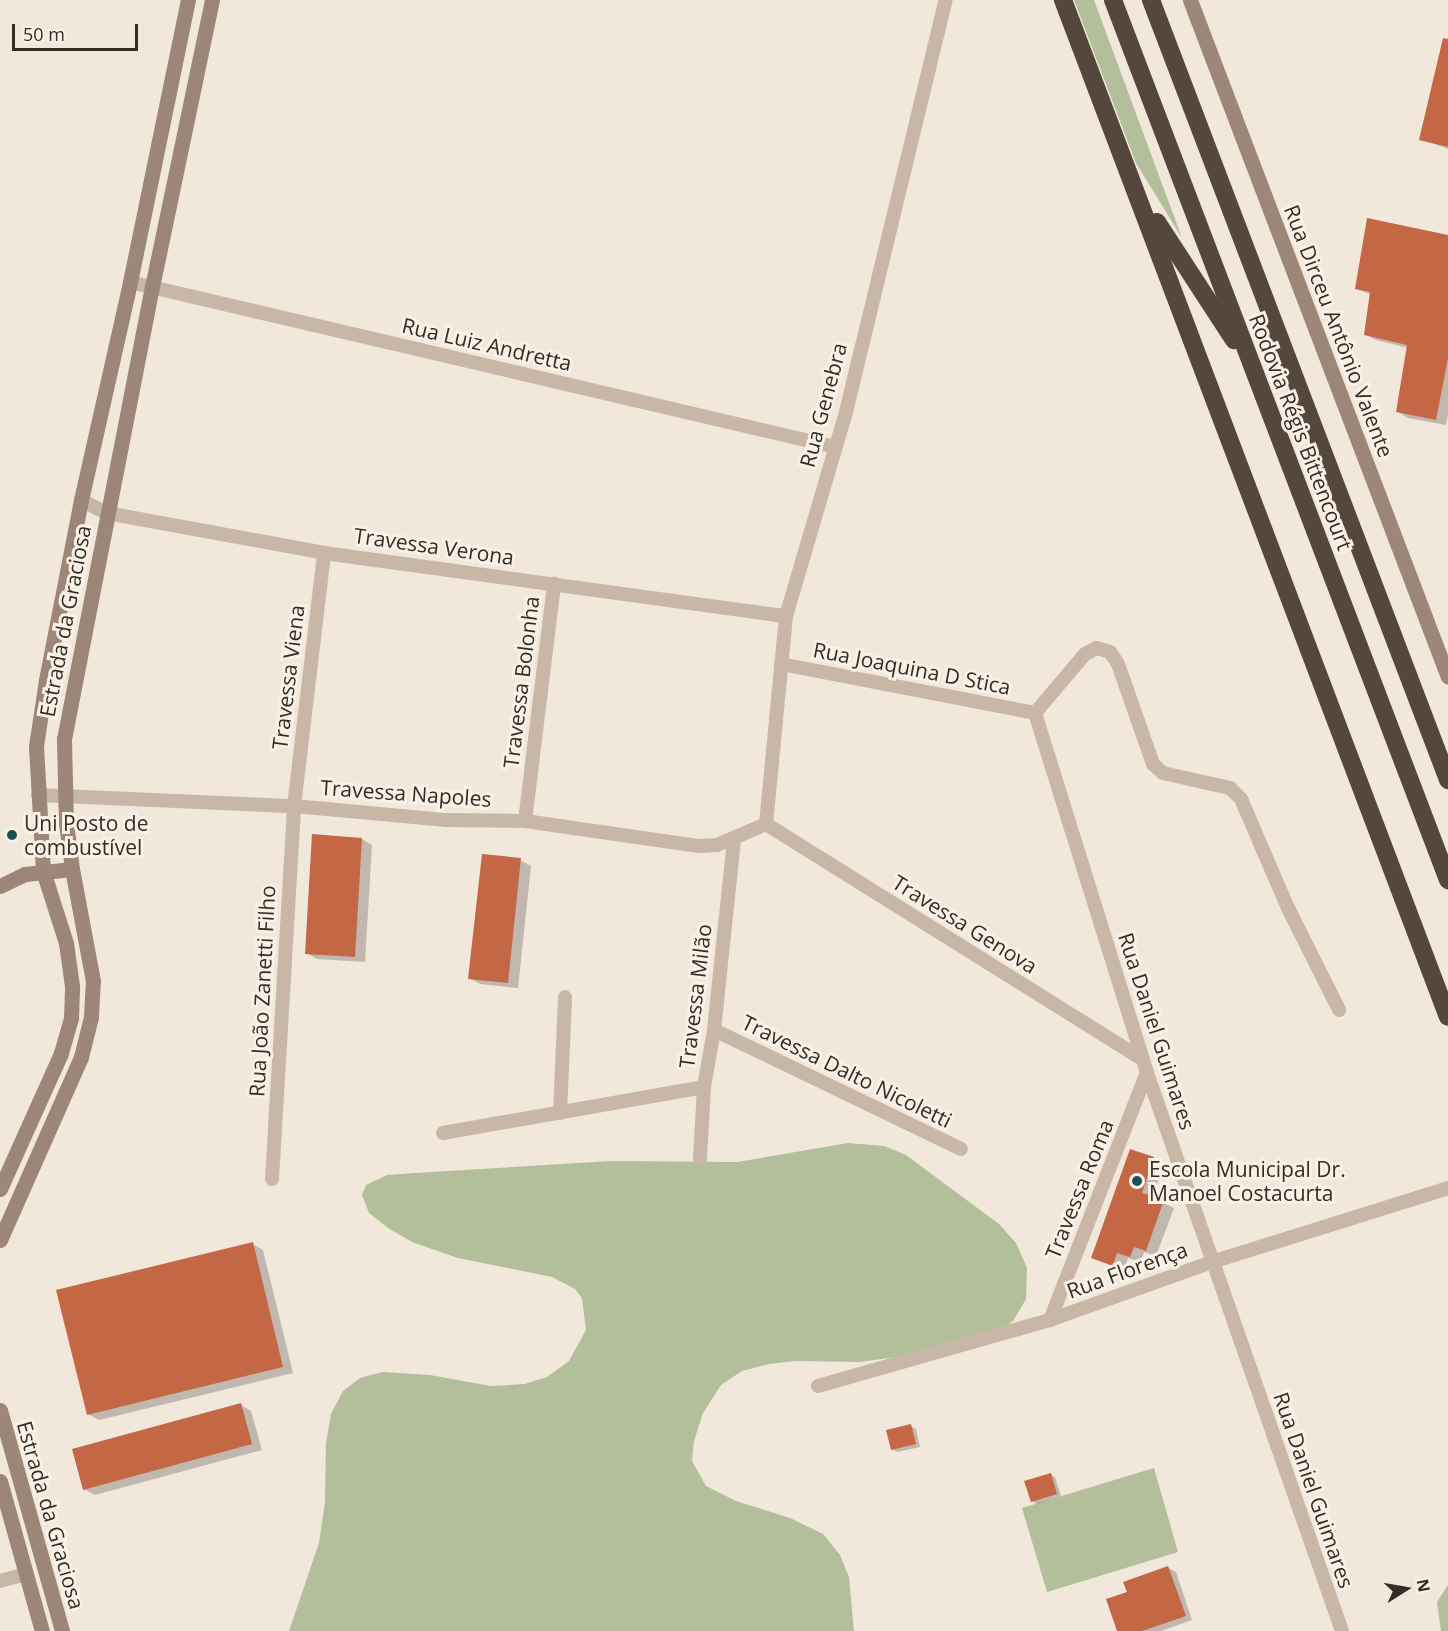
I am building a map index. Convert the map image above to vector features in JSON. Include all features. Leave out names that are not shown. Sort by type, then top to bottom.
[{"type":"highway","points":[[1063,0],[1138,192],[1448,1017]]},
{"type":"highway","name":"Rodovia Régis Bittencourt","points":[[1113,0],[1448,880]]},
{"type":"highway","name":"Rodovia Régis Bittencourt","points":[[1151,0],[1448,780]]},
{"type":"highway","points":[[1138,192],[1254,371]]},
{"type":"main road","name":"Estrada da Graciosa","points":[[0,1189],[61,1053],[70,1018],[72,987],[66,943],[43,871],[36,746],[81,500],[130,282],[188,0]]},
{"type":"main road","name":"Estrada da Graciosa","points":[[0,1240],[81,1058],[91,1017],[93,981],[72,869],[64,794],[64,739],[69,701],[212,0]]},
{"type":"main road","name":"Rua Dirceu Antônio Valente","points":[[1190,0],[1448,677]]},
{"type":"main road","points":[[0,886],[25,874],[72,869]]},
{"type":"main road","name":"Estrada da Graciosa","points":[[0,1410],[62,1631]]},
{"type":"main road","name":"Estrada da Graciosa","points":[[0,1481],[42,1631]]},
{"type":"street","name":"Rua Genebra","points":[[766,824],[786,616],[845,416],[946,0]]},
{"type":"street","name":"Rua Luiz Andretta","points":[[130,282],[835,447]]},
{"type":"street","name":"Travessa Verona","points":[[81,500],[107,513],[324,553],[786,616]]},
{"type":"street","name":"Travessa Viena","points":[[294,806],[324,553]]},
{"type":"street","name":"Travessa Bolonha","points":[[525,821],[555,584]]},
{"type":"street","points":[[1035,713],[1085,654],[1097,648],[1110,652],[1118,664],[1153,765],[1163,773],[1230,788],[1241,799],[1288,908],[1339,1010]]},
{"type":"street","name":"Rua Joaquina D Stica","points":[[781,664],[1035,713]]},
{"type":"street","name":"Rua Daniel Guimares","points":[[1035,713],[1142,1059],[1341,1631]]},
{"type":"street","name":"Travessa Napoles","points":[[38,795],[64,794],[294,806],[446,820],[525,821],[699,846],[717,845],[766,824]]},
{"type":"street","name":"Rua João Zanetti Filho","points":[[272,1179],[294,806]]},
{"type":"street","name":"Travessa Genova","points":[[766,824],[1142,1059]]},
{"type":"street","name":"Travessa Milão","points":[[700,1159],[704,1087],[714,1030],[734,839]]},
{"type":"street","points":[[560,1113],[565,998]]},
{"type":"street","name":"Travessa Dalto Nicoletti","points":[[714,1030],[961,1149]]},
{"type":"street","name":"Travessa Roma","points":[[1050,1320],[1147,1073]]},
{"type":"street","points":[[443,1133],[704,1087]]},
{"type":"street","name":"Rua Florença","points":[[818,1386],[1050,1320],[1212,1262],[1448,1188]]},
{"type":"street","points":[[0,1581],[26,1575]]},
{"type":"green space","points":[[1074,0],[1094,0],[1182,238],[1136,163]]},
{"type":"green space","points":[[848,1143],[884,1146],[906,1155],[999,1224],[1016,1243],[1027,1268],[1026,1299],[1013,1321],[995,1335],[911,1355],[860,1362],[795,1361],[769,1364],[742,1371],[721,1385],[703,1413],[694,1441],[692,1461],[706,1486],[736,1501],[790,1518],[823,1534],[840,1555],[849,1577],[854,1631],[289,1631],[319,1543],[325,1502],[326,1443],[331,1414],[343,1391],[360,1378],[382,1372],[430,1375],[491,1386],[525,1384],[547,1377],[569,1361],[586,1330],[582,1298],[575,1289],[552,1277],[458,1258],[412,1242],[388,1228],[369,1213],[362,1195],[366,1185],[387,1175],[415,1173],[611,1161],[737,1162]]},
{"type":"green space","points":[[1154,1468],[1178,1552],[1047,1592],[1022,1508]]},
{"type":"green space","points":[[1448,1585],[1448,1631],[1441,1631],[1437,1602]]},
{"type":"building","points":[[1443,38],[1448,39],[1448,147],[1419,140]]},
{"type":"building","points":[[1367,218],[1448,235],[1448,358],[1436,420],[1396,412],[1407,345],[1364,335],[1370,292],[1355,289]]},
{"type":"building","points":[[312,834],[362,838],[355,957],[305,954]]},
{"type":"building","points":[[482,854],[521,858],[508,983],[468,979]]},
{"type":"building","points":[[1130,1149],[1154,1157],[1142,1193],[1164,1200],[1146,1251],[1134,1247],[1130,1257],[1117,1253],[1113,1266],[1091,1258]]},
{"type":"building","points":[[253,1242],[283,1367],[87,1415],[56,1290]]},
{"type":"building","points":[[241,1403],[252,1444],[83,1490],[72,1449]]},
{"type":"building","points":[[911,1424],[916,1444],[891,1450],[886,1430]]},
{"type":"building","points":[[1051,1473],[1057,1494],[1031,1502],[1024,1481]]},
{"type":"building","points":[[1168,1566],[1186,1616],[1142,1631],[1117,1631],[1106,1599],[1127,1592],[1123,1582]]},
{"type":"place","name":"Uni Posto de combustível","points":[[12,835]]},
{"type":"place","name":"Escola Municipal Dr. Manoel Costacurta","points":[[1137,1181]]}]
